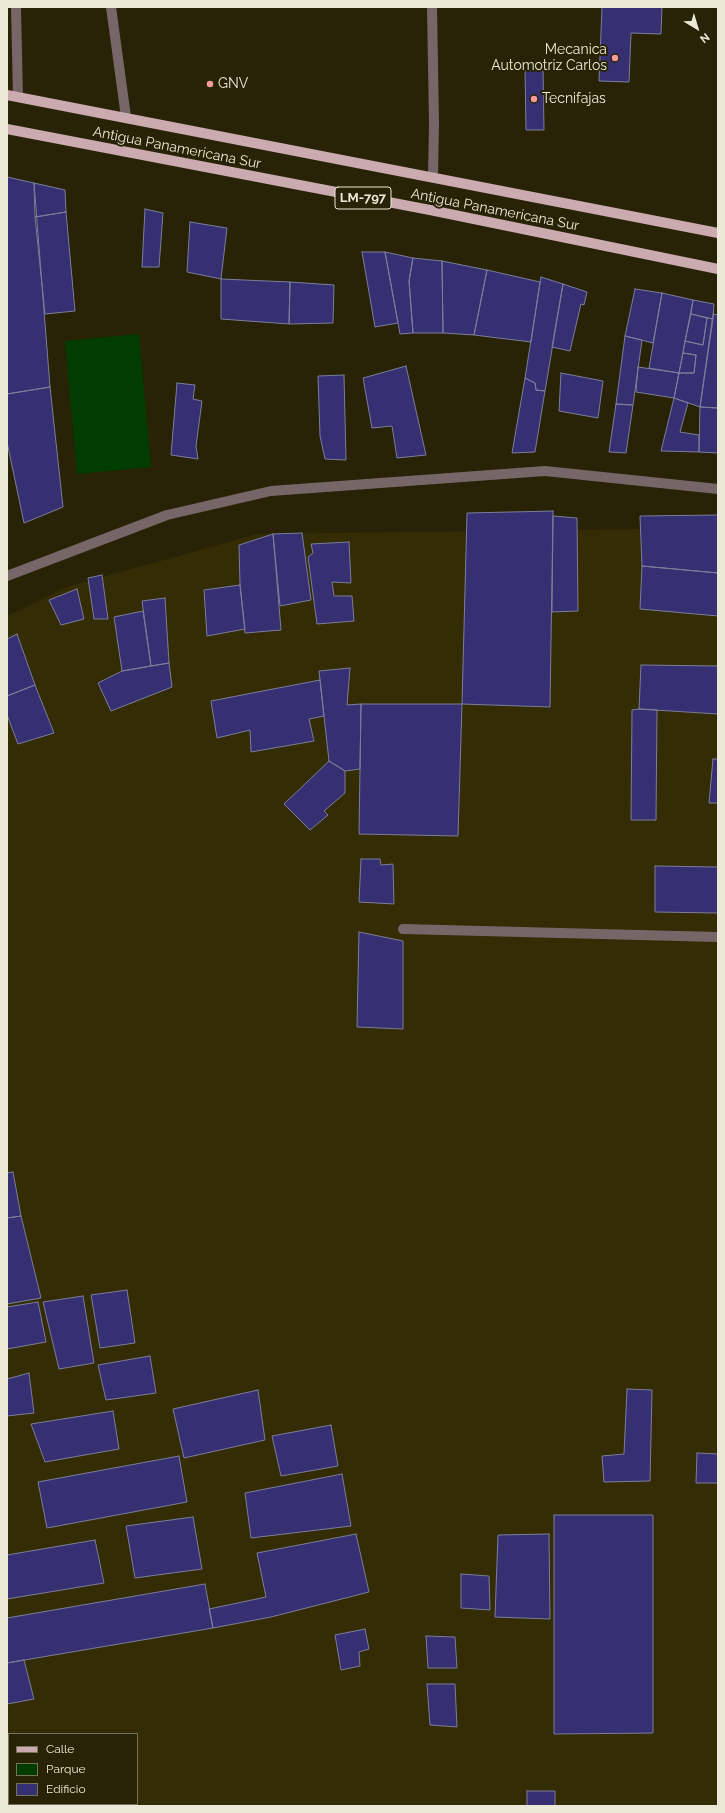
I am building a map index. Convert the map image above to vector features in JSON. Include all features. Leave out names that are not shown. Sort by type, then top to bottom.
[{"type":"main road","name":"Antigua Panamericana Sur","points":[[7,95],[718,233]]},
{"type":"main road","name":"Antigua Panamericana Sur","points":[[7,129],[438,212],[718,269]]},
{"type":"street","points":[[16,7],[18,97]]},
{"type":"street","points":[[111,7],[126,117]]},
{"type":"street","points":[[432,7],[434,123],[433,177]]},
{"type":"street","points":[[7,576],[166,515],[271,491],[545,471],[718,489]]},
{"type":"street","points":[[403,929],[718,937]]},
{"type":"shaded area","points":[[718,528],[718,1806],[7,1806],[7,616],[67,587],[257,534]]},
{"type":"green space","points":[[139,334],[151,467],[77,474],[65,341]]},
{"type":"building","name":"Mecanica Automotriz Carlos","points":[[602,7],[662,7],[661,34],[631,33],[629,82],[599,81]]},
{"type":"building","name":"Tecnifajas","points":[[525,68],[543,68],[544,130],[526,130]]},
{"type":"building","points":[[7,177],[34,183],[50,387],[7,394]]},
{"type":"building","points":[[34,183],[65,190],[66,212],[35,217]]},
{"type":"building","points":[[145,209],[163,213],[159,267],[142,267]]},
{"type":"building","points":[[66,212],[75,311],[45,314],[35,217]]},
{"type":"building","points":[[190,222],[227,228],[221,279],[187,272]]},
{"type":"building","points":[[362,252],[385,252],[398,323],[375,327]]},
{"type":"building","points":[[385,252],[413,258],[409,281],[413,333],[400,334]]},
{"type":"building","points":[[413,258],[442,261],[443,333],[413,333],[409,281]]},
{"type":"building","points":[[442,261],[487,270],[474,335],[443,333]]},
{"type":"building","points":[[487,270],[540,282],[531,342],[474,335]]},
{"type":"building","points":[[541,277],[563,284],[545,391],[536,390],[535,383],[525,378]]},
{"type":"building","points":[[221,279],[290,282],[289,324],[221,319]]},
{"type":"building","points":[[290,282],[334,285],[333,323],[289,324]]},
{"type":"building","points":[[563,284],[587,292],[584,305],[581,304],[570,351],[552,347]]},
{"type":"building","points":[[635,289],[662,293],[653,343],[625,336]]},
{"type":"building","points":[[662,293],[693,300],[679,373],[649,368]]},
{"type":"building","points":[[693,300],[714,304],[713,319],[691,314]]},
{"type":"building","points":[[691,314],[707,318],[703,345],[685,341]]},
{"type":"building","points":[[713,314],[718,315],[718,408],[700,407]]},
{"type":"building","points":[[707,318],[713,319],[700,407],[674,398],[679,373],[694,373],[696,355],[683,353],[685,341],[703,345]]},
{"type":"building","points":[[625,336],[642,340],[633,405],[616,404]]},
{"type":"building","points":[[683,353],[696,355],[694,373],[679,373]]},
{"type":"building","points":[[406,366],[426,455],[397,458],[392,426],[372,428],[363,378]]},
{"type":"building","points":[[638,367],[679,373],[674,398],[636,392]]},
{"type":"building","points":[[561,373],[603,381],[598,418],[559,411]]},
{"type":"building","points":[[344,375],[346,460],[325,459],[320,436],[318,376]]},
{"type":"building","points":[[525,378],[535,383],[536,390],[545,391],[535,452],[512,453]]},
{"type":"building","points":[[177,383],[195,385],[193,399],[202,401],[196,446],[198,459],[171,455]]},
{"type":"building","points":[[50,387],[63,507],[24,523],[7,442],[7,394]]},
{"type":"building","points":[[674,398],[688,403],[680,432],[699,435],[699,452],[661,451]]},
{"type":"building","points":[[616,404],[633,405],[626,453],[609,452]]},
{"type":"building","points":[[700,407],[718,408],[718,453],[699,452]]},
{"type":"building","points":[[553,511],[550,707],[462,704],[467,513]]},
{"type":"building","points":[[718,515],[718,573],[642,566],[640,516]]},
{"type":"building","points":[[553,516],[577,518],[578,611],[552,612]]},
{"type":"building","points":[[302,533],[311,600],[280,606],[273,534]]},
{"type":"building","points":[[273,534],[281,630],[245,633],[240,585],[239,545]]},
{"type":"building","points":[[349,542],[351,583],[332,582],[334,596],[352,596],[354,621],[317,624],[308,557],[313,553],[311,544]]},
{"type":"building","points":[[642,566],[718,573],[718,616],[640,609]]},
{"type":"building","points":[[102,575],[108,619],[94,619],[88,578]]},
{"type":"building","points":[[240,585],[245,629],[207,636],[204,590]]},
{"type":"building","points":[[77,589],[84,619],[61,625],[49,600]]},
{"type":"building","points":[[165,598],[169,663],[151,666],[142,601]]},
{"type":"building","points":[[143,611],[151,666],[122,671],[114,617]]},
{"type":"building","points":[[17,634],[35,685],[7,696],[7,639]]},
{"type":"building","points":[[169,663],[172,687],[111,711],[98,683],[122,671]]},
{"type":"building","points":[[641,665],[718,666],[718,714],[639,709]]},
{"type":"building","points":[[350,668],[347,705],[361,704],[360,769],[345,771],[329,761],[319,671]]},
{"type":"building","points":[[320,680],[324,716],[309,719],[314,741],[251,752],[250,730],[217,738],[211,701]]},
{"type":"building","points":[[35,685],[54,733],[18,744],[7,715],[7,696]]},
{"type":"building","points":[[361,704],[462,704],[458,836],[359,834]]},
{"type":"building","points":[[632,710],[657,710],[656,820],[631,820]]},
{"type":"building","points":[[713,759],[718,759],[718,803],[709,803]]},
{"type":"building","points":[[329,761],[345,771],[345,793],[324,811],[328,815],[310,830],[284,804]]},
{"type":"building","points":[[361,859],[380,859],[381,865],[393,864],[394,904],[359,902]]},
{"type":"building","points":[[655,866],[718,867],[718,913],[655,912]]},
{"type":"building","points":[[359,932],[403,941],[403,1029],[357,1027]]},
{"type":"building","points":[[13,1172],[21,1216],[7,1218],[7,1173]]},
{"type":"building","points":[[21,1216],[41,1298],[7,1304],[7,1218]]},
{"type":"building","points":[[127,1290],[135,1343],[100,1348],[91,1295]]},
{"type":"building","points":[[83,1296],[94,1363],[59,1369],[43,1302]]},
{"type":"building","points":[[38,1302],[46,1342],[7,1349],[7,1307]]},
{"type":"building","points":[[150,1356],[156,1393],[106,1400],[98,1365]]},
{"type":"building","points":[[29,1373],[34,1413],[7,1416],[7,1379]]},
{"type":"building","points":[[627,1389],[652,1390],[650,1481],[604,1482],[602,1456],[624,1454]]},
{"type":"building","points":[[258,1390],[265,1440],[184,1458],[173,1409]]},
{"type":"building","points":[[113,1411],[119,1449],[45,1462],[31,1424]]},
{"type":"building","points":[[331,1425],[338,1466],[281,1476],[272,1436]]},
{"type":"building","points":[[697,1453],[718,1454],[718,1483],[696,1483]]},
{"type":"building","points":[[179,1456],[187,1502],[47,1528],[38,1482]]},
{"type":"building","points":[[342,1474],[351,1526],[251,1538],[245,1493]]},
{"type":"building","points":[[554,1515],[653,1515],[653,1733],[554,1734]]},
{"type":"building","points":[[193,1517],[202,1569],[135,1578],[126,1526]]},
{"type":"building","points":[[356,1534],[369,1592],[271,1617],[213,1628],[209,1609],[266,1597],[257,1553]]},
{"type":"building","points":[[549,1534],[550,1619],[495,1617],[498,1535]]},
{"type":"building","points":[[95,1540],[104,1583],[7,1599],[7,1555]]},
{"type":"building","points":[[461,1574],[489,1576],[490,1610],[461,1608]]},
{"type":"building","points":[[205,1584],[213,1628],[7,1663],[7,1618]]},
{"type":"building","points":[[365,1629],[369,1649],[359,1652],[360,1666],[341,1670],[335,1635]]},
{"type":"building","points":[[426,1636],[455,1637],[457,1668],[428,1668]]},
{"type":"building","points":[[24,1660],[34,1699],[7,1704],[7,1663]]},
{"type":"building","points":[[427,1684],[455,1684],[457,1727],[430,1725]]},
{"type":"building","points":[[7,1734],[8,1780],[7,1781]]},
{"type":"building","points":[[527,1791],[555,1791],[555,1806],[527,1806]]},
{"type":"place","name":"Mecanica Automotriz Carlos","points":[[615,58]]},
{"type":"place","name":"GNV","points":[[210,84]]},
{"type":"place","name":"Tecnifajas","points":[[534,99]]}]
